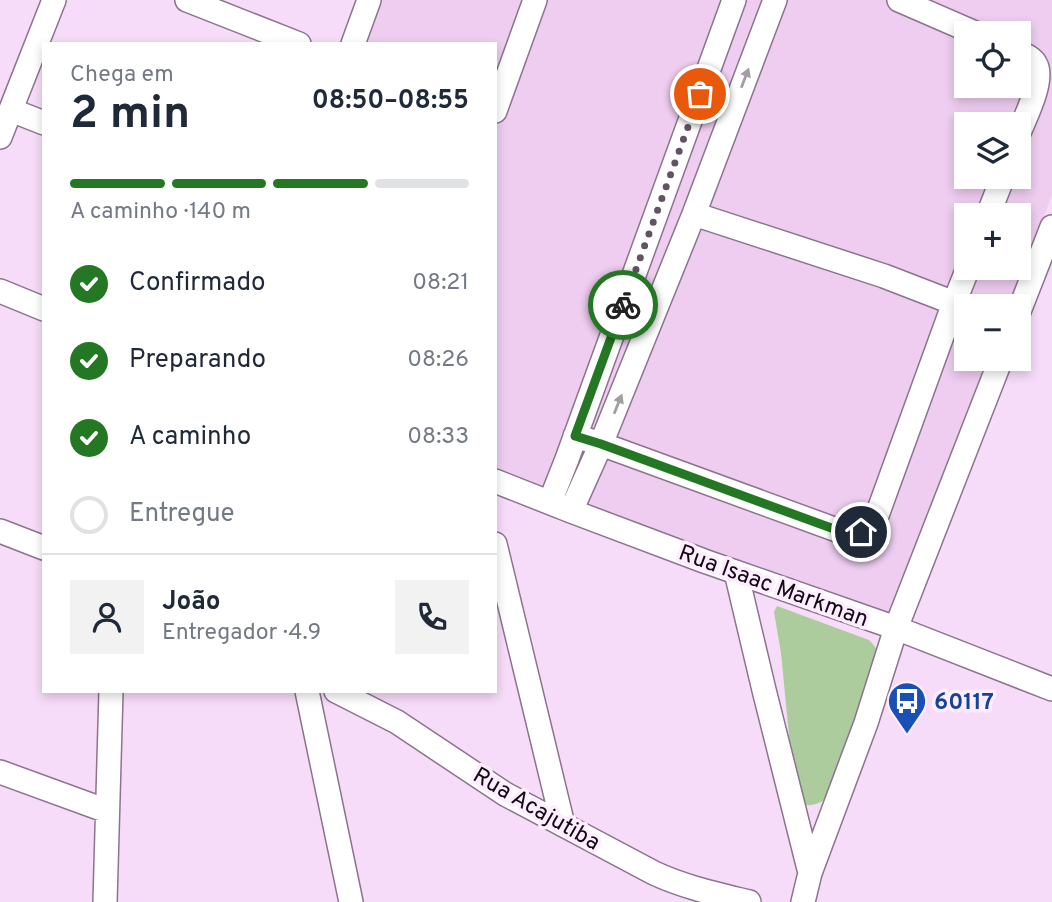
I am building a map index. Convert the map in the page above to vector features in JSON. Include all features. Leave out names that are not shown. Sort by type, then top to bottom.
[{"type":"street","points":[[0,137],[54,0]]},
{"type":"street","points":[[187,0],[294,42]]},
{"type":"street","points":[[354,42],[369,0]]},
{"type":"street","points":[[497,106],[536,0]]},
{"type":"street","points":[[560,507],[575,436],[734,0]]},
{"type":"street","points":[[560,507],[601,444],[694,214],[775,0]]},
{"type":"street","points":[[899,0],[954,24]]},
{"type":"street","points":[[1027,112],[1039,76],[1031,59]]},
{"type":"street","points":[[11,110],[42,122]]},
{"type":"street","points":[[683,141],[717,150]]},
{"type":"street","points":[[575,436],[845,533],[861,532],[871,526],[876,518],[954,303],[884,276],[694,214]]},
{"type":"street","points":[[1026,294],[1052,227]]},
{"type":"street","points":[[0,291],[42,308]]},
{"type":"street","points":[[803,902],[810,873],[866,723],[896,628],[996,371]]},
{"type":"street","name":"Rua Isaac Markman","points":[[497,482],[736,572],[896,628],[1052,689]]},
{"type":"street","points":[[0,531],[42,547]]},
{"type":"street","points":[[497,552],[563,825]]},
{"type":"street","points":[[736,572],[810,873]]},
{"type":"street","points":[[105,902],[111,693]]},
{"type":"street","points":[[307,693],[351,902]]},
{"type":"street","name":"Rua Acajutiba","points":[[340,693],[397,722],[505,794],[670,880],[749,902]]},
{"type":"street","points":[[0,772],[107,811]]},
{"type":"shaded area","points":[[367,0],[1052,0],[1052,194],[1031,253],[1031,203],[954,203],[954,280],[1021,280],[1016,294],[954,294],[954,371],[989,371],[896,628],[497,480],[497,42],[351,42]]},
{"type":"green space","points":[[777,606],[869,640],[879,656],[827,798],[811,805],[801,804],[795,797],[781,653],[774,612]]},
{"type":"way so far","points":[[623,305],[700,94]]},
{"type":"place","name":"60117","points":[[907,735]]},
{"type":"route","points":[[623,305],[575,436],[845,533],[861,532]]}]
